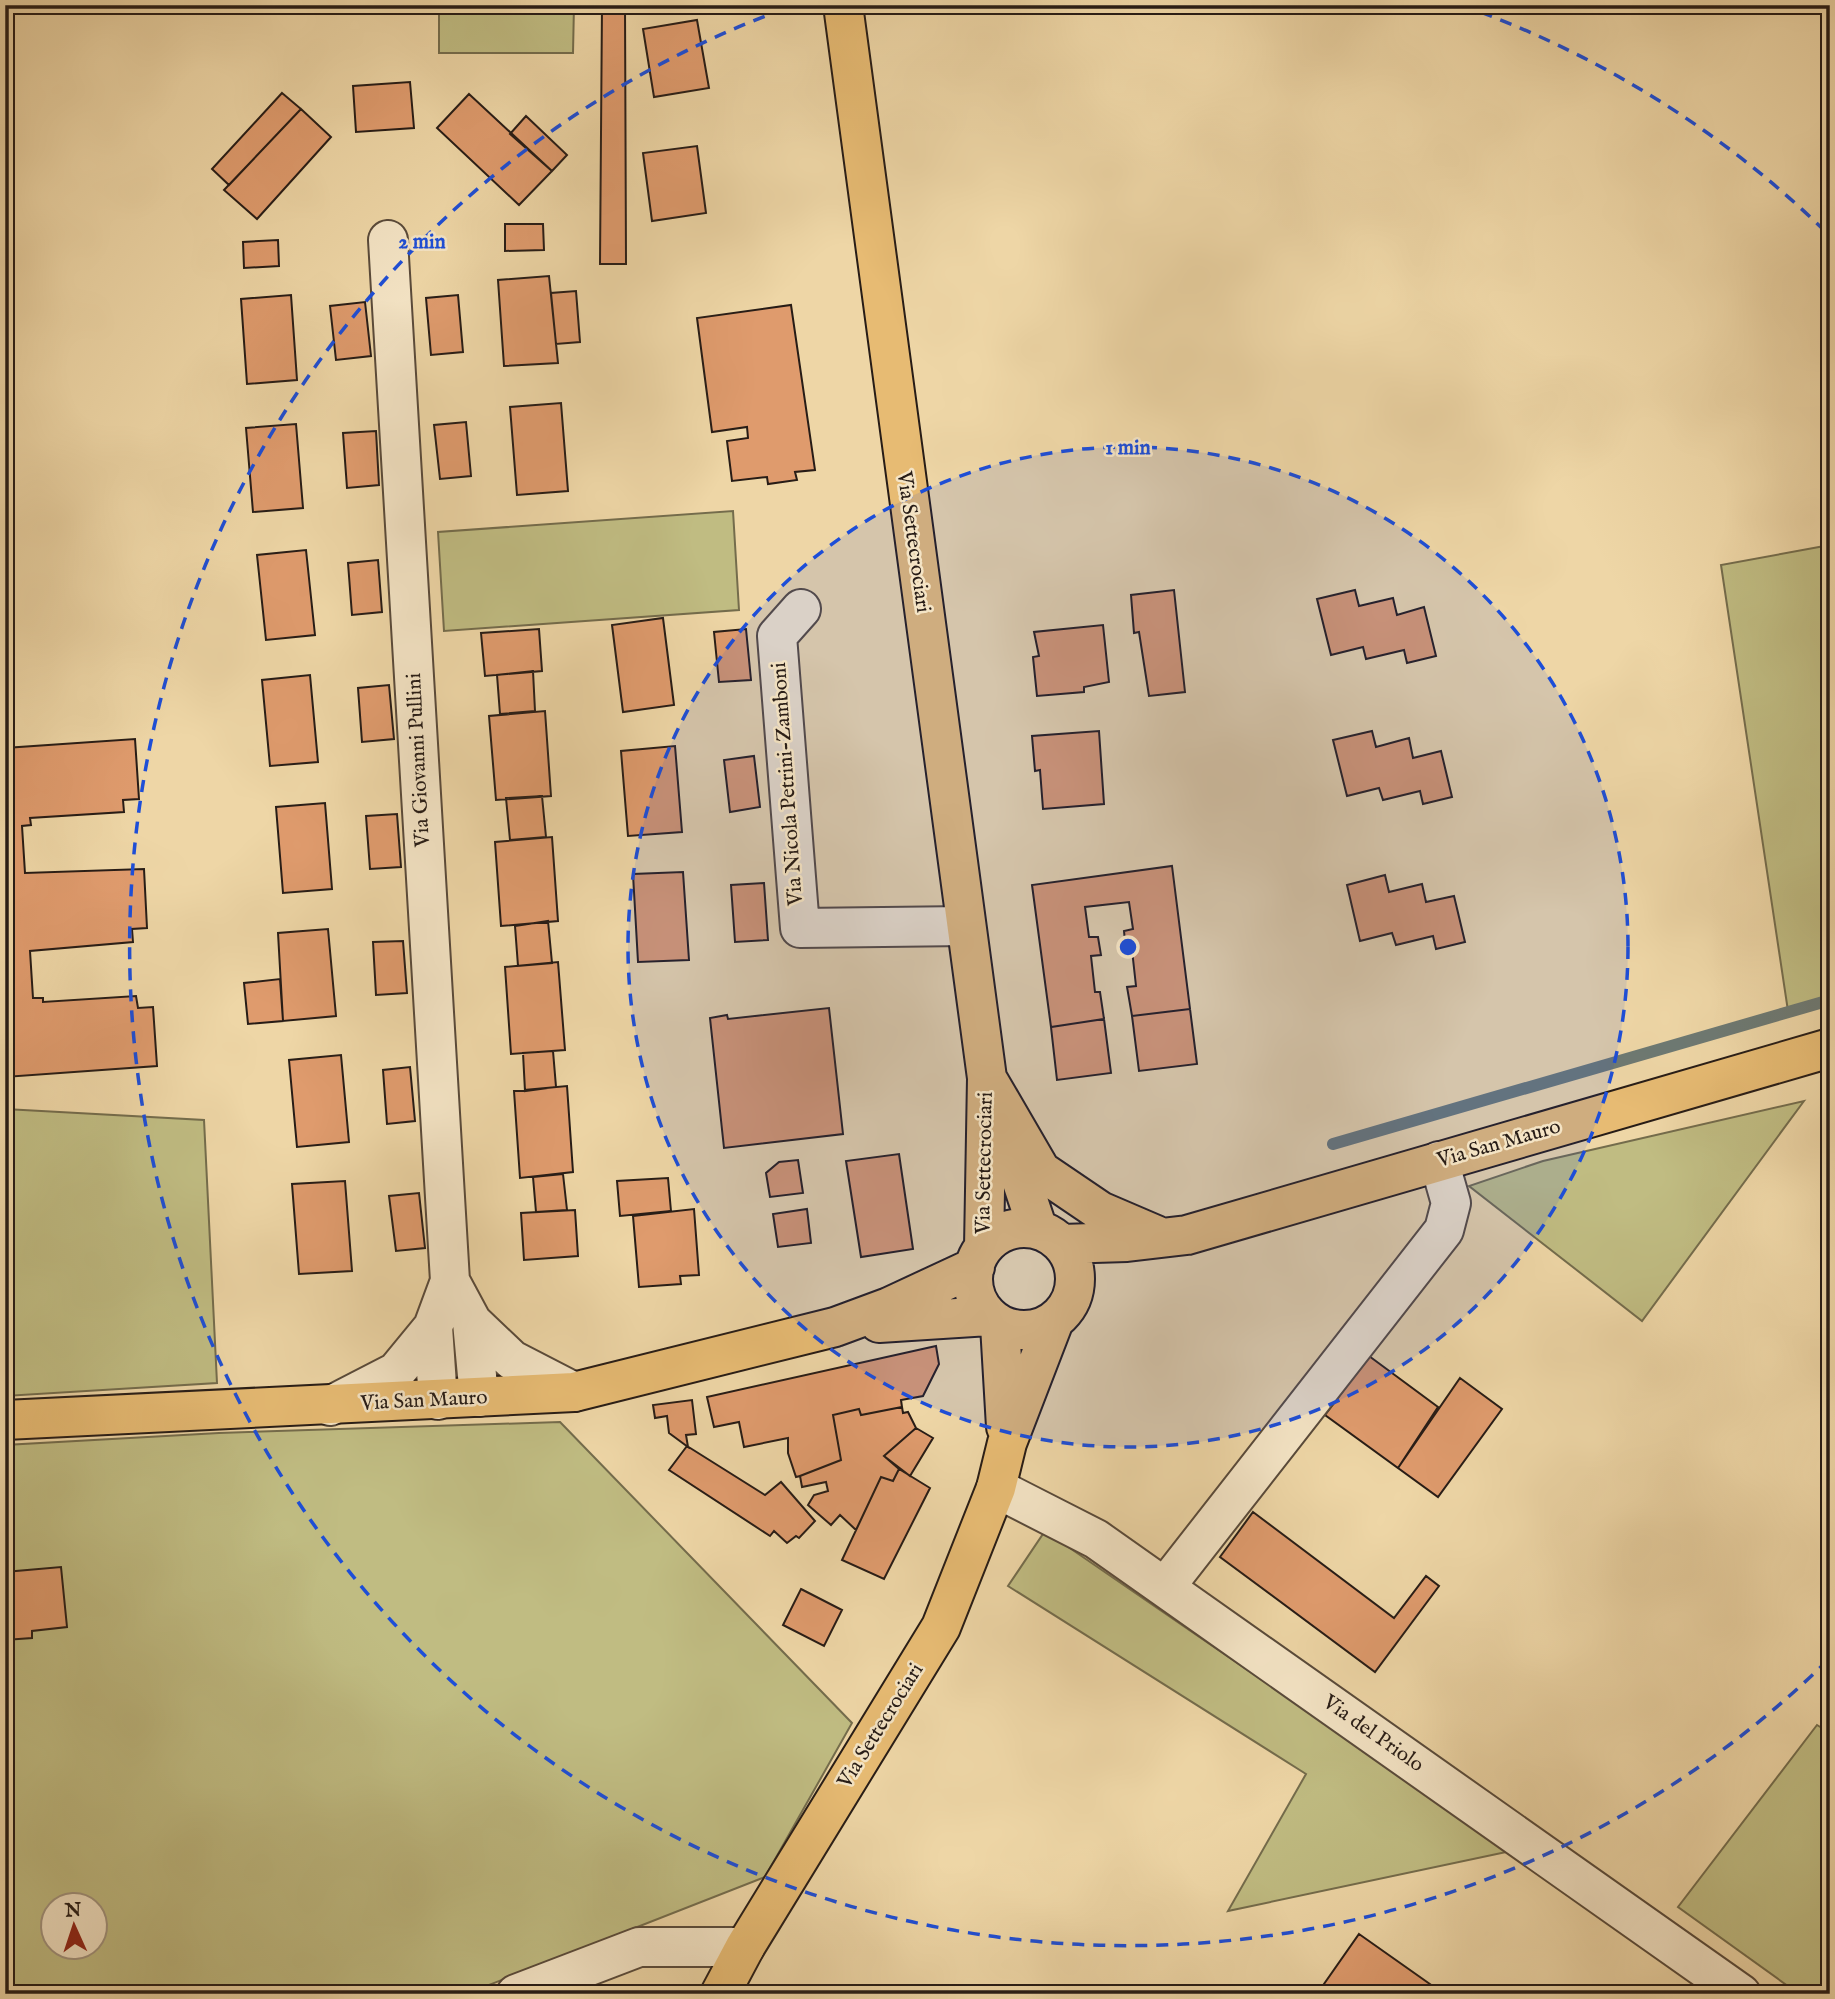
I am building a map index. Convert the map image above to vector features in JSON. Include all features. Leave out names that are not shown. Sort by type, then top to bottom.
[{"type":"main road","name":"Via Settecrociari","points":[[843,5],[987,1078],[979,1257]]},
{"type":"main road","name":"Via San Mauro","points":[[1076,1283],[1168,1239],[1830,1048]]},
{"type":"main road","name":"Via Settecrociari","points":[[987,1078],[1050,1237]]},
{"type":"main road","points":[[987,1078],[1041,1171],[1100,1210],[1168,1239]]},
{"type":"main road","points":[[1009,1231],[1050,1237],[1070,1255],[1076,1283],[1065,1311],[1054,1321],[1038,1329],[1020,1331],[995,1321],[975,1294],[979,1257],[995,1237],[1009,1231]]},
{"type":"main road","name":"Via San Mauro","points":[[1050,1237],[1168,1239]]},
{"type":"main road","name":"Via San Mauro","points":[[5,1420],[574,1392],[835,1326],[889,1307],[979,1257]]},
{"type":"main road","name":"Via Settecrociari","points":[[995,1321],[1007,1443]]},
{"type":"main road","name":"Via San Mauro","points":[[835,1326],[995,1321]]},
{"type":"main road","name":"Via Settecrociari","points":[[720,1994],[745,1947],[941,1628],[996,1488],[1007,1443],[1054,1321]]},
{"type":"street","name":"Via Giovanni Pullini","points":[[330,1406],[396,1372],[433,1327],[450,1281],[388,240]]},
{"type":"street","name":"Via Nicola Petrini-Zamboni","points":[[801,609],[777,636],[800,928],[966,926]]},
{"type":"street","points":[[1165,1587],[1444,1230],[1451,1203],[1439,1161]]},
{"type":"street","name":"Via Giovanni Pullini","points":[[450,1281],[472,1322],[512,1360],[574,1392]]},
{"type":"street","name":"Via Giovanni Pullini","points":[[472,1322],[479,1397]]},
{"type":"street","name":"Via Giovanni Pullini","points":[[433,1327],[438,1399]]},
{"type":"street","name":"Via del Priolo","points":[[996,1488],[1096,1539],[1741,1994]]},
{"type":"street","points":[[516,1994],[639,1947],[745,1947]]},
{"type":"shaded area","points":[[439,5],[574,5],[573,53],[439,53]]},
{"type":"shaded area","points":[[733,511],[739,610],[444,631],[438,532]]},
{"type":"shaded area","points":[[1830,545],[1830,999],[1788,1011],[1721,565]]},
{"type":"shaded area","points":[[1804,1101],[1642,1321],[1469,1186],[1543,1161]]},
{"type":"shaded area","points":[[5,1109],[204,1120],[217,1383],[5,1396]]},
{"type":"shaded area","points":[[560,1422],[852,1723],[765,1877],[466,1994],[5,1994],[5,1445],[219,1433]]},
{"type":"shaded area","points":[[1045,1531],[1511,1851],[1228,1911],[1306,1774],[1008,1586]]},
{"type":"shaded area","points":[[1817,1725],[1830,1733],[1830,1994],[1799,1994],[1678,1907]]},
{"type":"building","points":[[602,5],[625,5],[626,264],[600,264]]},
{"type":"building","points":[[697,20],[709,88],[654,97],[643,29]]},
{"type":"building","points":[[410,82],[414,128],[356,132],[353,86]]},
{"type":"building","points":[[282,93],[301,109],[229,185],[212,169]]},
{"type":"building","points":[[469,94],[552,171],[519,205],[437,128]]},
{"type":"building","points":[[301,109],[331,137],[257,219],[224,190]]},
{"type":"building","points":[[526,116],[567,155],[552,171],[510,134]]},
{"type":"building","points":[[697,146],[706,213],[652,221],[643,153]]},
{"type":"building","points":[[505,224],[543,224],[544,250],[505,251]]},
{"type":"building","points":[[278,240],[279,266],[244,268],[243,242]]},
{"type":"building","points":[[549,276],[558,363],[504,366],[498,280]]},
{"type":"building","points":[[576,291],[580,342],[556,344],[551,293]]},
{"type":"building","points":[[291,295],[297,380],[247,384],[241,299]]},
{"type":"building","points":[[458,295],[463,352],[431,355],[426,298]]},
{"type":"building","points":[[365,302],[371,356],[336,360],[330,306]]},
{"type":"building","points":[[791,305],[815,470],[795,472],[797,480],[768,484],[767,477],[732,481],[727,441],[748,438],[747,427],[712,432],[697,318]]},
{"type":"building","points":[[561,403],[568,491],[517,495],[510,407]]},
{"type":"building","points":[[466,422],[471,476],[440,479],[434,425]]},
{"type":"building","points":[[296,424],[303,508],[253,512],[246,428]]},
{"type":"building","points":[[376,431],[379,485],[347,488],[343,433]]},
{"type":"building","points":[[306,550],[315,635],[266,640],[257,555]]},
{"type":"building","points":[[378,560],[382,612],[352,615],[348,563]]},
{"type":"building","points":[[1174,590],[1185,692],[1149,696],[1139,632],[1134,633],[1131,595]]},
{"type":"building","points":[[1355,590],[1359,606],[1393,598],[1397,615],[1424,607],[1436,656],[1407,663],[1404,650],[1366,659],[1363,647],[1331,655],[1317,599]]},
{"type":"building","points":[[663,618],[674,705],[623,712],[612,625]]},
{"type":"building","points":[[1103,625],[1109,682],[1084,687],[1084,692],[1037,696],[1033,657],[1039,656],[1034,632]]},
{"type":"building","points":[[539,629],[542,671],[485,676],[481,633]]},
{"type":"building","points":[[746,629],[751,680],[719,682],[714,632]]},
{"type":"building","points":[[533,671],[535,711],[500,714],[497,675]]},
{"type":"building","points":[[310,675],[318,762],[270,766],[262,680]]},
{"type":"building","points":[[389,685],[394,739],[362,742],[358,688]]},
{"type":"building","points":[[545,711],[551,796],[496,800],[489,716]]},
{"type":"building","points":[[1099,731],[1104,804],[1043,809],[1040,770],[1035,771],[1032,736]]},
{"type":"building","points":[[1372,731],[1376,747],[1409,738],[1413,758],[1441,751],[1452,797],[1423,804],[1420,791],[1383,800],[1379,788],[1347,796],[1333,740]]},
{"type":"building","points":[[135,739],[139,799],[123,800],[124,812],[30,818],[31,825],[22,826],[25,873],[144,869],[147,928],[132,929],[133,942],[30,951],[33,998],[43,998],[43,1002],[136,996],[138,1008],[153,1007],[157,1066],[5,1077],[5,748]]},
{"type":"building","points":[[675,746],[682,832],[628,836],[621,751]]},
{"type":"building","points":[[754,756],[760,807],[730,812],[724,760]]},
{"type":"building","points":[[542,796],[546,837],[510,840],[506,798]]},
{"type":"building","points":[[325,803],[332,889],[283,893],[276,807]]},
{"type":"building","points":[[397,814],[401,867],[370,869],[366,816]]},
{"type":"building","points":[[552,837],[558,921],[501,926],[495,842]]},
{"type":"building","points":[[1172,866],[1190,1009],[1132,1016],[1127,987],[1136,986],[1132,950],[1126,951],[1124,931],[1133,929],[1129,902],[1085,907],[1089,937],[1098,937],[1101,955],[1091,956],[1095,992],[1100,992],[1104,1019],[1051,1027],[1032,885]]},
{"type":"building","points":[[683,872],[689,960],[638,962],[633,874]]},
{"type":"building","points":[[1385,875],[1389,892],[1422,884],[1426,902],[1454,896],[1465,942],[1436,949],[1433,936],[1396,945],[1392,933],[1360,941],[1347,885]]},
{"type":"building","points":[[764,883],[768,940],[735,942],[731,885]]},
{"type":"building","points":[[548,921],[552,963],[518,966],[515,926]]},
{"type":"building","points":[[328,929],[336,1016],[283,1021],[278,933]]},
{"type":"building","points":[[403,941],[407,993],[376,995],[373,942]]},
{"type":"building","points":[[558,962],[565,1050],[511,1054],[505,967]]},
{"type":"building","points":[[280,979],[283,1021],[248,1024],[244,983]]},
{"type":"building","points":[[829,1008],[843,1134],[724,1148],[710,1018],[727,1015],[728,1019]]},
{"type":"building","points":[[1190,1009],[1197,1064],[1139,1071],[1132,1016]]},
{"type":"building","points":[[1104,1019],[1111,1073],[1057,1080],[1051,1027]]},
{"type":"building","points":[[553,1051],[556,1087],[525,1091],[523,1053]]},
{"type":"building","points":[[341,1055],[349,1142],[297,1147],[289,1060]]},
{"type":"building","points":[[410,1067],[415,1121],[387,1124],[383,1070]]},
{"type":"building","points":[[567,1086],[573,1172],[520,1178],[514,1091]]},
{"type":"building","points":[[899,1154],[913,1249],[861,1257],[846,1161]]},
{"type":"building","points":[[798,1160],[803,1193],[770,1197],[766,1173],[779,1162]]},
{"type":"building","points":[[563,1174],[567,1210],[536,1212],[533,1177]]},
{"type":"building","points":[[668,1178],[671,1211],[620,1216],[617,1181]]},
{"type":"building","points":[[345,1181],[352,1271],[299,1274],[292,1184]]},
{"type":"building","points":[[419,1193],[425,1248],[396,1251],[389,1196]]},
{"type":"building","points":[[694,1209],[699,1275],[680,1276],[681,1284],[639,1287],[633,1216]]},
{"type":"building","points":[[807,1209],[811,1243],[778,1247],[773,1214]]},
{"type":"building","points":[[575,1210],[578,1256],[524,1260],[521,1213]]},
{"type":"building","points":[[936,1346],[939,1364],[923,1396],[901,1400],[902,1407],[861,1415],[859,1409],[833,1415],[841,1460],[800,1476],[796,1477],[788,1453],[788,1438],[744,1447],[739,1422],[714,1427],[707,1397]]},
{"type":"building","points":[[1369,1356],[1438,1407],[1398,1468],[1325,1415]]},
{"type":"building","points":[[1460,1378],[1502,1409],[1438,1497],[1398,1468]]},
{"type":"building","points":[[692,1400],[696,1434],[686,1435],[688,1447],[669,1433],[667,1416],[655,1418],[653,1405]]},
{"type":"building","points":[[902,1407],[903,1413],[908,1412],[916,1428],[884,1456],[899,1469],[893,1481],[881,1477],[856,1530],[840,1515],[831,1525],[808,1505],[814,1495],[828,1491],[826,1482],[802,1487],[800,1476],[841,1460],[833,1415],[859,1409],[861,1415]]},
{"type":"building","points":[[916,1428],[933,1438],[910,1476],[884,1456]]},
{"type":"building","points":[[687,1446],[765,1495],[781,1482],[815,1521],[799,1538],[796,1536],[787,1543],[774,1531],[770,1536],[669,1470]]},
{"type":"building","points":[[899,1469],[930,1488],[884,1579],[842,1560],[881,1477],[893,1481]]},
{"type":"building","points":[[1253,1512],[1394,1618],[1426,1576],[1439,1586],[1375,1672],[1220,1557]]},
{"type":"building","points":[[61,1567],[67,1627],[32,1631],[32,1638],[5,1640],[5,1572]]},
{"type":"building","points":[[801,1589],[842,1610],[824,1646],[783,1625]]},
{"type":"building","points":[[1359,1934],[1444,1994],[1317,1994]]},
{"type":"waterway","points":[[1333,1144],[1830,1000]]}]
